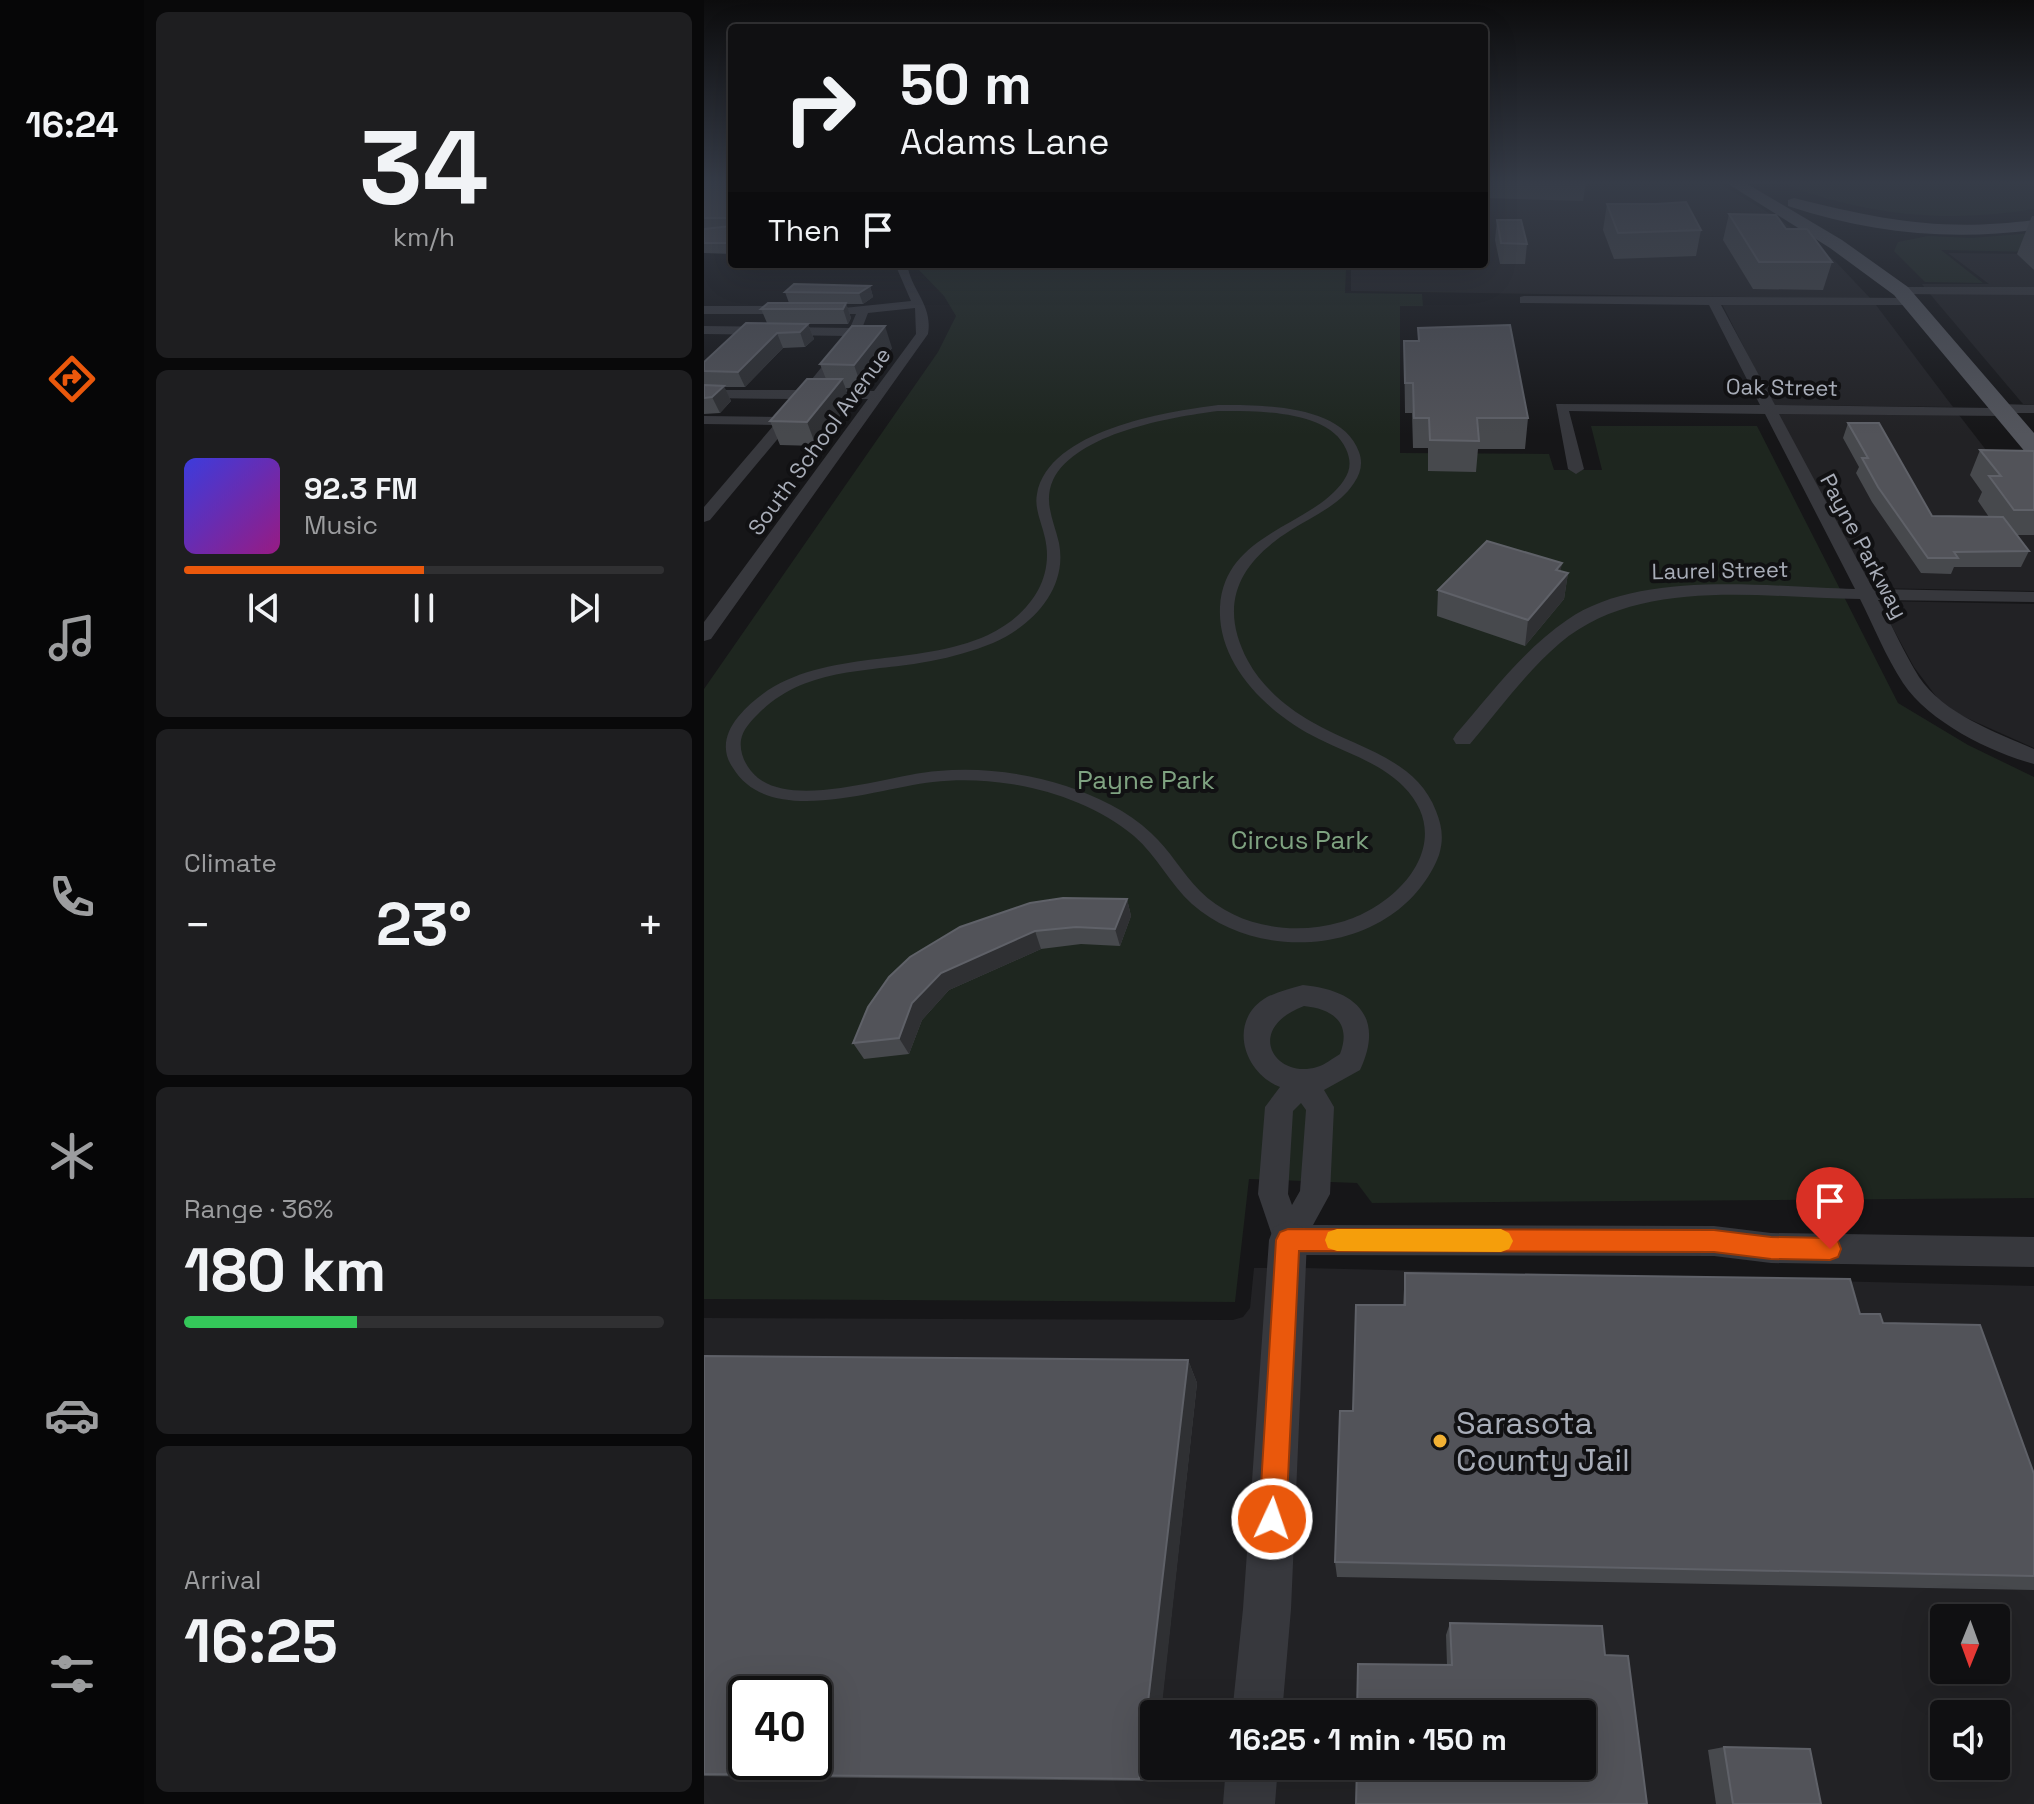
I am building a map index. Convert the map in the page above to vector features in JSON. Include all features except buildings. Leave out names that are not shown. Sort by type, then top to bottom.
[{"type":"main road","points":[[1866,266],[1906,296]]},
{"type":"main road","points":[[1887,266],[1906,296],[2034,448]]},
{"type":"street","points":[[831,311],[863,311],[921,304],[904,281],[902,268]]},
{"type":"street","points":[[1524,300],[1713,301],[2034,291]]},
{"type":"street","name":"Payne Parkway","points":[[1713,301],[1903,667],[1929,702],[1953,720],[2034,757]]},
{"type":"street","name":"South School Avenue","points":[[704,635],[922,334],[925,322],[921,304]]},
{"type":"street","points":[[704,310],[799,311]]},
{"type":"street","points":[[704,517],[809,395],[857,332],[863,311]]},
{"type":"street","points":[[704,330],[857,332]]},
{"type":"street","points":[[704,394],[880,395]]},
{"type":"street","name":"Oak Street","points":[[1576,469],[1561,407],[2003,412]]},
{"type":"street","points":[[1260,408],[1301,414],[1333,427],[1348,441],[1355,454],[1355,471],[1350,482],[1334,496],[1267,537],[1240,568],[1226,596],[1236,656],[1259,689],[1297,720],[1320,734],[1371,755],[1413,783],[1429,806],[1436,835],[1425,867],[1408,892],[1375,918],[1335,932],[1293,935],[1259,931],[1229,921],[1200,901],[1141,833],[1094,801],[1054,788],[1009,778],[934,776],[810,797],[778,793],[749,779],[740,768],[732,744],[738,726],[764,699],[798,679],[831,668],[934,656],[979,644],[1014,625],[1044,598],[1054,550],[1042,497],[1049,477],[1071,455],[1095,438],[1174,413],[1260,408]]},
{"type":"street","points":[[2003,412],[2034,409]]},
{"type":"street","points":[[2003,412],[2034,415]]},
{"type":"street","points":[[704,420],[786,421]]},
{"type":"street","name":"Laurel Street","points":[[1463,739],[1561,630],[1601,606],[1627,598],[1672,591],[2034,597]]},
{"type":"street","points":[[1258,1700],[1267,1609],[1288,1240],[1273,1194],[1279,1107],[1302,1082],[1320,1107],[1315,1194],[1288,1240]]},
{"type":"street","points":[[1288,1240],[1714,1241],[1771,1248],[2034,1252]]},
{"type":"street","points":[[1249,1804],[1251,1780]]},
{"type":"shaded area","points":[[1840,266],[1871,299],[1351,291],[1351,270],[1333,268]]},
{"type":"shaded area","points":[[1965,266],[2034,266],[2034,288],[1925,288],[1922,284],[1989,284]]},
{"type":"shaded area","points":[[1930,294],[2034,294],[2034,405],[2023,404]]},
{"type":"shaded area","points":[[1722,304],[1876,305],[1953,407],[1773,405]]},
{"type":"shaded area","points":[[1777,413],[1959,415],[2034,512],[2034,591],[1871,588]]},
{"type":"shaded area","points":[[1878,601],[2034,604],[2034,748],[1960,715],[1938,699],[1914,667]]},
{"type":"shaded area","points":[[1254,1268],[1268,1268],[1245,1609],[1235,1700],[1140,1700],[1140,1780],[1227,1780],[1224,1804],[704,1804],[704,1318],[1233,1320],[1243,1317],[1250,1308]]},
{"type":"shaded area","points":[[1305,1268],[2034,1286],[2034,1804],[1274,1804],[1276,1780],[1596,1780],[1596,1700],[1282,1700]]},
{"type":"green space","points":[[1909,266],[1962,266],[1983,283],[1925,282]]},
{"type":"green space","name":"Payne Park","points":[[917,268],[1346,270],[1345,293],[1422,294],[1423,306],[1400,306],[1400,453],[1549,454],[1554,470],[1602,470],[1591,426],[1757,426],[1898,703],[1968,745],[2034,777],[2034,1198],[1372,1203],[1357,1183],[1249,1179],[1235,1302],[704,1299],[704,689],[938,352],[956,316],[944,296]]},
{"type":"slow traffic","points":[[1337,1240],[1501,1241]]},
{"type":"place","name":"Sarasota County Jail","points":[[1440,1441]]},
{"type":"route","points":[[1272,1519],[1288,1240],[1714,1241],[1771,1248],[1830,1249]]},
{"type":"park label","name":"Circus Park","points":[[1300,840]]}]
